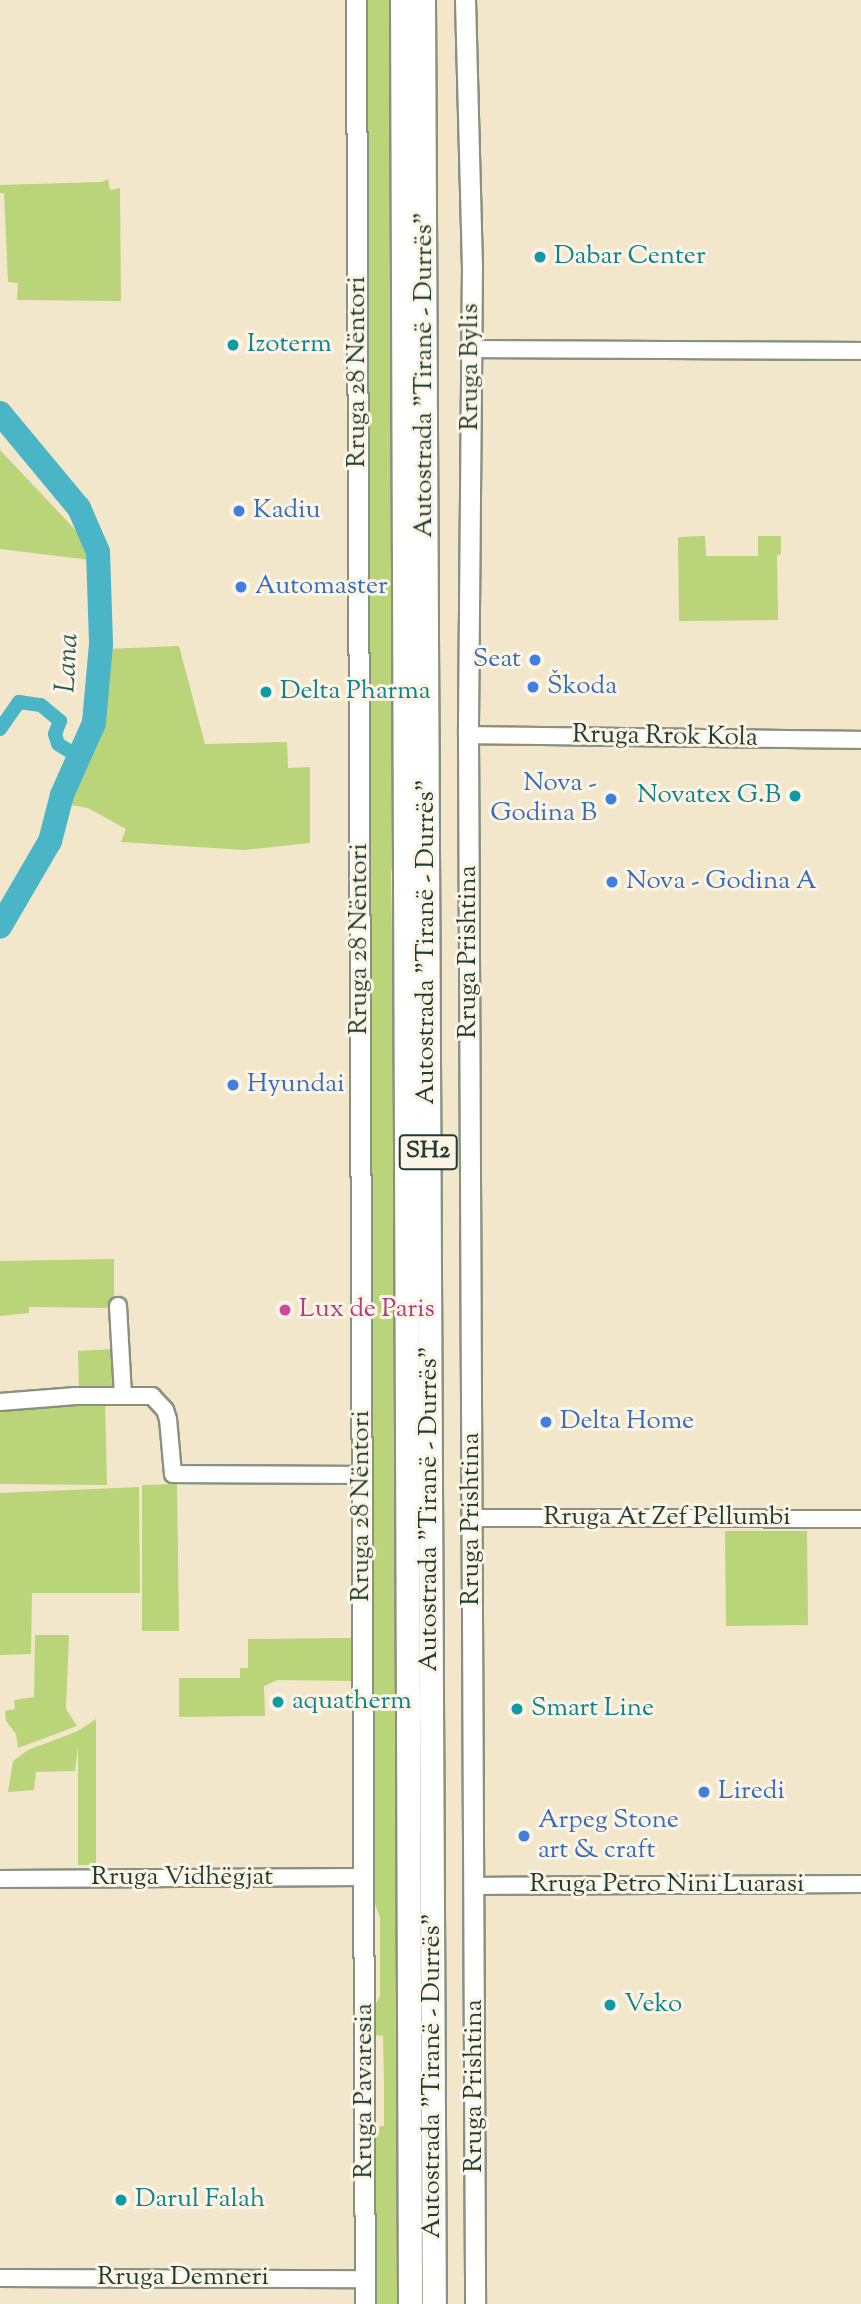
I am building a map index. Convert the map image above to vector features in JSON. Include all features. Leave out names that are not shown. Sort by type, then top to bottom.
[{"type":"highway","name":"Autostrada \"Tiranë - Durrës\"","points":[[402,0],[410,2304]]},
{"type":"highway","name":"Autostrada \"Tiranë - Durrës\"","points":[[423,0],[434,2304]]},
{"type":"main road","name":"Rruga 28 Nëntori","points":[[356,0],[363,1877]]},
{"type":"main road","name":"Rruga Bylis","points":[[465,0],[472,266],[468,735]]},
{"type":"main road","name":"Rruga Prishtina","points":[[468,735],[475,2304]]},
{"type":"main road","name":"Rruga Pavaresia","points":[[363,1877],[365,2304]]},
{"type":"street","points":[[470,349],[861,351]]},
{"type":"street","name":"Rruga Rrok Kola","points":[[468,735],[861,740]]},
{"type":"street","points":[[118,1306],[123,1396]]},
{"type":"street","points":[[0,1402],[152,1396],[165,1410],[173,1474],[362,1475]]},
{"type":"street","name":"Rruga At Zef Pellumbi","points":[[472,1518],[861,1519]]},
{"type":"street","name":"Rruga Vidhëgjat","points":[[0,1879],[363,1877]]},
{"type":"street","name":"Rruga Petro Nini Luarasi","points":[[473,1886],[861,1884]]},
{"type":"street","name":"Rruga Demneri","points":[[0,2278],[365,2278]]},
{"type":"green space","points":[[366,0],[393,0],[397,851],[391,872],[392,932],[397,947],[404,2304],[375,2304],[376,2127],[384,2126],[384,2084],[383,2036],[376,2035],[375,2005],[380,1996],[380,1917],[374,1901]]},
{"type":"green space","points":[[108,179],[110,190],[120,188],[121,301],[17,300],[18,283],[8,282],[4,193],[0,193],[0,185],[102,182]]},
{"type":"green space","points":[[0,450],[83,538],[90,560],[0,549]]},
{"type":"green space","points":[[705,536],[706,556],[758,556],[758,536],[781,536],[781,554],[777,555],[778,620],[679,621],[678,537]]},
{"type":"green space","points":[[179,646],[205,744],[287,742],[288,768],[310,767],[310,843],[244,850],[121,842],[126,829],[88,808],[65,804],[99,727],[106,649]]},
{"type":"green space","points":[[114,1259],[114,1308],[29,1307],[29,1313],[0,1316],[0,1261]]},
{"type":"green space","points":[[114,1349],[116,1389],[79,1393],[78,1351]]},
{"type":"green space","points":[[105,1402],[107,1485],[0,1484],[0,1410]]},
{"type":"green space","points":[[177,1484],[179,1631],[142,1631],[142,1485]]},
{"type":"green space","points":[[139,1487],[140,1593],[32,1593],[31,1654],[0,1655],[0,1493]]},
{"type":"green space","points":[[725,1531],[807,1531],[808,1625],[726,1626]]},
{"type":"green space","points":[[35,1635],[69,1635],[66,1709],[77,1726],[18,1748],[16,1734],[6,1721],[5,1711],[15,1709],[14,1700],[34,1697]]},
{"type":"green space","points":[[351,1638],[352,1681],[278,1680],[264,1686],[265,1716],[179,1717],[179,1678],[240,1678],[240,1668],[248,1668],[248,1639]]},
{"type":"green space","points":[[96,1719],[96,1865],[78,1865],[78,1746],[75,1771],[36,1772],[34,1790],[8,1792],[13,1761],[28,1750],[78,1731]]},
{"type":"waterway","name":"Lana","points":[[0,413],[79,508],[98,552],[101,644],[94,723],[62,795],[50,841],[0,927]]},
{"type":"waterway","points":[[0,729],[19,702],[41,705],[60,721],[55,734],[58,744],[77,756]]},
{"type":"place","name":"Dabar Center","points":[[540,257]]},
{"type":"place","name":"Izoterm","points":[[233,345]]},
{"type":"place","name":"Kadiu","points":[[239,511]]},
{"type":"place","name":"Automaster","points":[[241,587]]},
{"type":"place","name":"Seat","points":[[535,660]]},
{"type":"place","name":"Škoda","points":[[533,687]]},
{"type":"place","name":"Delta Pharma","points":[[266,692]]},
{"type":"place","name":"Novatex G.B","points":[[795,796]]},
{"type":"place","name":"Nova - Godina B","points":[[611,799]]},
{"type":"place","name":"Nova - Godina A","points":[[612,882]]},
{"type":"place","name":"Hyundai","points":[[233,1085]]},
{"type":"place","name":"Lux de Paris","points":[[285,1310]]},
{"type":"place","name":"Delta Home","points":[[546,1422]]},
{"type":"place","name":"aquatherm","points":[[278,1702]]},
{"type":"place","name":"Smart Line","points":[[517,1709]]},
{"type":"place","name":"Liredi","points":[[704,1792]]},
{"type":"place","name":"Arpeg Stone art & craft","points":[[524,1836]]},
{"type":"place","name":"Veko","points":[[610,2005]]},
{"type":"place","name":"Darul Falah","points":[[121,2200]]}]
